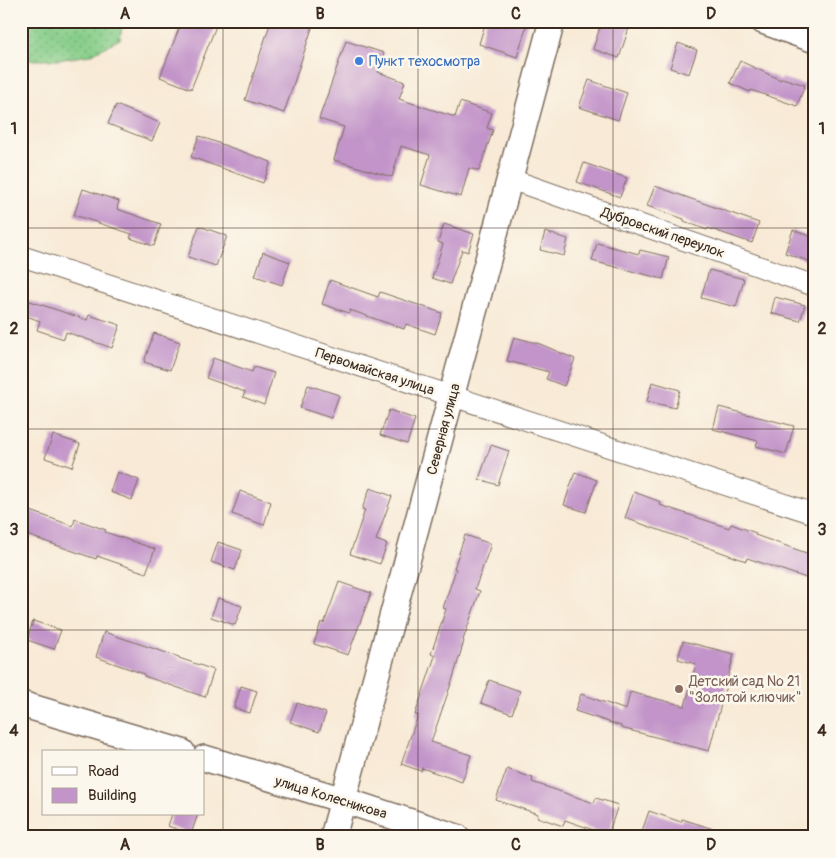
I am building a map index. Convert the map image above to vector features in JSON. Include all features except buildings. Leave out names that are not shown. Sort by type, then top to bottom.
[{"type":"street","name":"Северная улица","points":[[333,837],[552,21]]},
{"type":"street","points":[[764,21],[815,40]]},
{"type":"street","name":"Дубровский переулок","points":[[510,179],[815,286]]},
{"type":"street","name":"Первомайская улица","points":[[21,256],[815,514]]},
{"type":"street","points":[[21,704],[175,750]]},
{"type":"street","name":"улица Колесникова","points":[[205,758],[457,837]]},
{"type":"green space","points":[[21,21],[123,21],[120,39],[90,55],[58,60],[26,60],[21,58]]},
{"type":"place","name":"Пункт техосмотра","points":[[359,61]]},
{"type":"place","name":"Детский сад № 21 \"Золотой ключик\"","points":[[679,689]]}]
